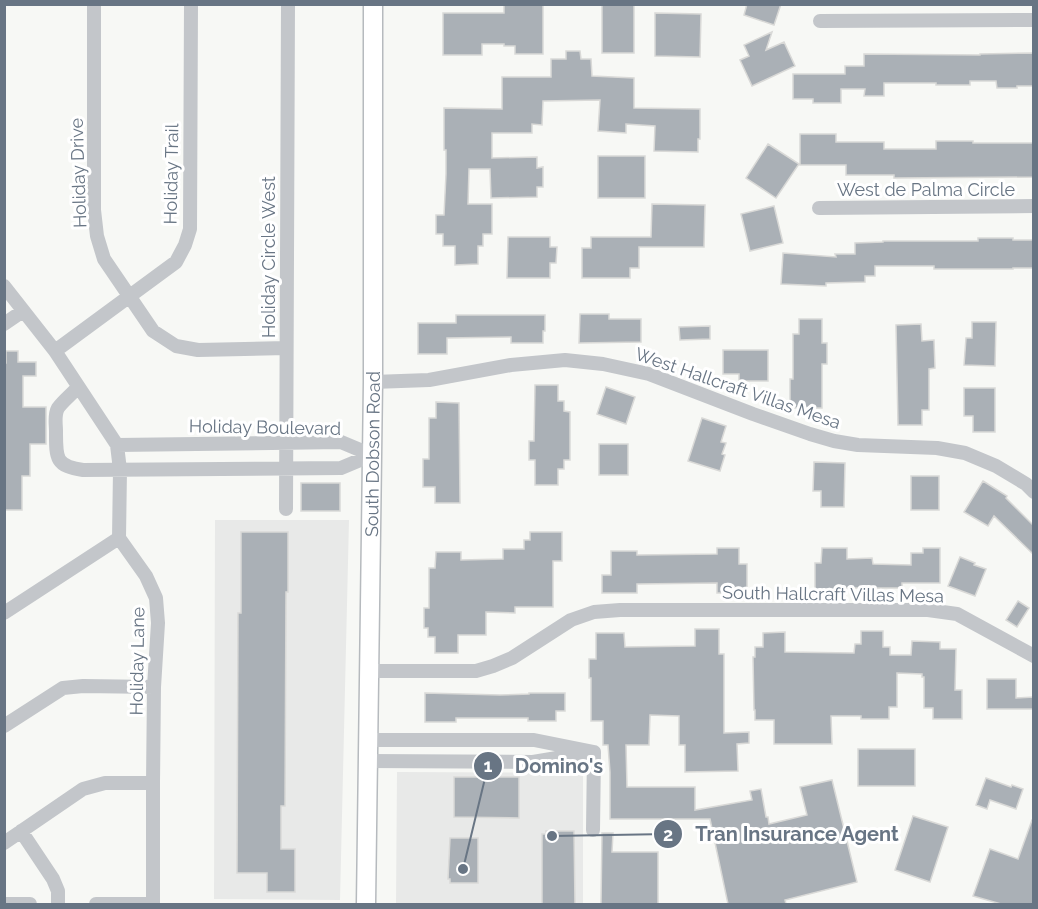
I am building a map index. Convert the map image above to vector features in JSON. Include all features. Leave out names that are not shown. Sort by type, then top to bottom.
[{"type":"main road","name":"South Dobson Road","points":[[366,904],[373,382],[373,4]]},
{"type":"street","name":"Holiday Drive","points":[[94,4],[94,210],[97,236],[104,259],[153,331],[176,346],[198,350],[286,348]]},
{"type":"street","name":"Holiday Trail","points":[[55,351],[176,262],[185,245],[190,229],[191,4]]},
{"type":"street","name":"Holiday Circle West","points":[[286,509],[288,4]]},
{"type":"street","points":[[820,21],[1034,20]]},
{"type":"street","name":"West de Palma Circle","points":[[819,207],[1034,206]]},
{"type":"street","points":[[4,286],[55,351],[117,445],[120,470],[119,538],[4,613]]},
{"type":"street","points":[[4,324],[23,311]]},
{"type":"street","name":"West Hallcraft Villas Mesa","points":[[373,382],[429,380],[511,365],[566,360],[603,364],[649,374],[753,414],[834,441],[858,445],[937,448],[965,453],[996,466],[1026,484],[1034,492]]},
{"type":"street","name":"Holiday Boulevard","points":[[78,387],[58,408],[56,415],[56,451],[60,460],[68,468],[84,470],[286,470],[341,468],[372,455]]},
{"type":"street","name":"Holiday Boulevard","points":[[117,445],[341,442],[372,455]]},
{"type":"street","name":"Holiday Lane","points":[[119,538],[146,576],[156,598],[158,623],[154,687],[153,903]]},
{"type":"street","name":"South Hallcraft Villas Mesa","points":[[368,671],[476,671],[512,658],[571,620],[594,612],[657,610],[903,610],[957,614],[1034,656]]},
{"type":"street","points":[[4,726],[63,688],[154,687]]},
{"type":"street","points":[[368,740],[534,740],[594,752]]},
{"type":"street","points":[[479,740],[479,762]]},
{"type":"street","points":[[368,761],[533,762],[594,752]]},
{"type":"street","points":[[593,830],[594,752]]},
{"type":"street","points":[[4,843],[84,789],[105,783],[153,783]]},
{"type":"street","points":[[21,831],[53,879],[58,891],[58,904]]},
{"type":"street","points":[[96,904],[153,903]]},
{"type":"street","points":[[4,904],[30,904]]},
{"type":"shaded area","points":[[215,520],[349,520],[340,900],[214,899]]},
{"type":"shaded area","points":[[397,772],[583,773],[583,904],[396,904]]},
{"type":"building","points":[[504,4],[543,4],[543,54],[515,54],[515,46],[482,44],[482,55],[443,55],[443,13],[504,13]]},
{"type":"building","points":[[602,4],[634,4],[634,53],[602,53]]},
{"type":"building","points":[[747,4],[781,4],[774,25],[744,15]]},
{"type":"building","points":[[655,13],[701,14],[700,57],[655,56]]},
{"type":"building","points":[[772,32],[766,50],[784,42],[795,66],[752,86],[740,60],[749,56],[744,45]]},
{"type":"building","points":[[566,51],[580,51],[581,59],[591,59],[592,76],[634,78],[634,108],[700,109],[698,152],[654,151],[655,126],[626,124],[626,133],[598,131],[600,100],[543,101],[542,125],[532,124],[532,133],[492,133],[492,158],[537,157],[537,168],[543,167],[543,187],[537,187],[537,197],[491,198],[490,169],[469,169],[468,204],[492,204],[492,234],[483,234],[483,246],[478,246],[478,264],[455,265],[455,246],[443,246],[443,234],[436,234],[436,215],[444,215],[446,150],[444,150],[444,108],[502,109],[502,77],[551,77],[551,59],[566,59]]},
{"type":"building","points":[[1034,53],[1034,86],[997,88],[996,81],[970,81],[970,85],[884,83],[884,96],[864,96],[865,89],[841,89],[841,103],[813,103],[813,99],[793,99],[793,74],[845,74],[845,66],[864,66],[864,54]]},
{"type":"building","points":[[800,134],[836,134],[836,142],[884,142],[884,149],[936,149],[936,141],[1034,143],[1034,177],[894,178],[894,175],[846,175],[846,165],[800,165]]},
{"type":"building","points":[[768,144],[799,164],[776,198],[746,178]]},
{"type":"building","points":[[598,156],[645,156],[645,198],[598,198]]},
{"type":"building","points":[[652,204],[705,205],[704,247],[639,247],[639,268],[630,268],[630,278],[582,278],[582,248],[591,248],[591,237],[651,237]]},
{"type":"building","points":[[774,206],[783,243],[750,251],[741,214]]},
{"type":"building","points":[[508,237],[550,237],[550,247],[557,247],[556,263],[550,263],[550,278],[507,278]]},
{"type":"building","points":[[978,238],[1034,240],[1034,268],[934,269],[934,266],[875,266],[875,276],[865,276],[865,282],[826,283],[826,286],[781,284],[783,253],[836,257],[835,254],[855,254],[855,243],[978,241]]},
{"type":"building","points":[[580,314],[609,314],[609,319],[641,319],[641,342],[579,343]]},
{"type":"building","points":[[456,315],[545,315],[543,343],[511,343],[511,337],[447,338],[447,354],[418,354],[418,323],[456,323]]},
{"type":"building","points":[[799,319],[822,319],[822,343],[827,343],[827,364],[822,364],[822,408],[790,408],[790,379],[793,379],[793,334],[799,334]]},
{"type":"building","points":[[972,322],[996,322],[995,366],[964,365],[966,338],[972,338]]},
{"type":"building","points":[[921,324],[922,341],[934,340],[935,368],[929,369],[929,410],[922,410],[922,425],[898,425],[896,325]]},
{"type":"building","points":[[710,326],[710,339],[680,340],[679,327]]},
{"type":"building","points":[[723,350],[768,350],[768,381],[739,381],[739,374],[723,374]]},
{"type":"building","points":[[6,351],[18,351],[18,362],[36,362],[36,376],[23,376],[23,407],[46,407],[46,444],[30,444],[30,476],[22,476],[22,510],[4,510],[4,363],[6,363]]},
{"type":"building","points":[[535,385],[558,385],[558,401],[564,401],[564,411],[570,412],[570,460],[564,460],[564,469],[558,469],[558,485],[535,485],[535,460],[529,460],[529,441],[534,441]]},
{"type":"building","points":[[606,387],[635,397],[626,424],[597,414]]},
{"type":"building","points":[[964,388],[995,388],[995,432],[973,432],[973,416],[964,416]]},
{"type":"building","points":[[436,402],[459,403],[460,503],[435,503],[435,487],[423,487],[423,459],[429,459],[429,418],[436,418]]},
{"type":"building","points":[[702,418],[726,426],[721,442],[726,443],[722,454],[725,455],[720,471],[688,461]]},
{"type":"building","points":[[599,444],[628,444],[628,475],[599,475]]},
{"type":"building","points":[[814,462],[845,463],[844,507],[821,507],[821,491],[813,491]]},
{"type":"building","points":[[911,476],[939,476],[939,510],[911,510]]},
{"type":"building","points":[[983,481],[1007,496],[1006,498],[1034,526],[1034,555],[994,516],[988,526],[964,512]]},
{"type":"building","points":[[301,483],[340,483],[340,511],[301,511]]},
{"type":"building","points":[[241,532],[288,532],[285,806],[281,806],[281,849],[295,849],[295,892],[267,892],[267,873],[237,873],[238,613],[241,613]]},
{"type":"building","points":[[530,532],[562,532],[562,561],[553,561],[553,607],[515,607],[515,613],[486,612],[486,635],[458,635],[458,653],[435,653],[435,637],[428,637],[428,628],[424,628],[424,608],[429,608],[429,568],[435,568],[436,552],[461,552],[461,560],[503,559],[503,549],[524,549],[524,540],[530,540]]},
{"type":"building","points":[[717,548],[739,548],[739,564],[747,564],[747,593],[717,593],[717,583],[637,584],[637,593],[602,593],[602,575],[611,575],[611,551],[637,551],[637,555],[717,554]]},
{"type":"building","points":[[822,548],[847,548],[847,559],[872,558],[873,564],[911,565],[911,553],[923,553],[923,548],[940,548],[940,583],[902,583],[902,588],[847,588],[847,592],[815,592],[815,563],[821,563]]},
{"type":"building","points":[[960,557],[986,569],[975,596],[948,586]]},
{"type":"building","points":[[1018,601],[1029,608],[1017,627],[1006,620]]},
{"type":"building","points":[[695,629],[719,629],[719,654],[724,654],[724,733],[749,732],[749,743],[737,744],[738,771],[685,772],[685,745],[679,745],[679,716],[650,715],[649,745],[626,745],[627,787],[695,787],[695,810],[752,800],[750,791],[761,789],[769,824],[807,815],[800,787],[832,780],[857,882],[785,900],[786,904],[728,904],[710,819],[610,819],[608,745],[603,745],[603,721],[591,721],[589,659],[596,659],[596,633],[624,633],[625,647],[695,646]]},
{"type":"building","points":[[861,631],[883,631],[883,647],[890,647],[890,655],[911,655],[912,641],[940,642],[940,649],[956,649],[955,690],[962,690],[962,719],[933,719],[933,708],[924,708],[924,677],[922,674],[897,673],[897,707],[889,707],[889,719],[831,716],[832,744],[774,744],[774,720],[755,720],[754,710],[753,657],[755,657],[755,647],[763,647],[763,633],[785,632],[785,652],[854,653],[855,644],[861,644]]},
{"type":"building","points":[[987,679],[1016,679],[1016,698],[1034,697],[1034,709],[987,709]]},
{"type":"building","points":[[425,693],[500,695],[565,693],[565,711],[556,711],[556,721],[528,721],[528,718],[456,718],[456,722],[425,722]]},
{"type":"building","points":[[858,749],[915,749],[915,786],[858,786]]},
{"type":"building","points":[[454,777],[519,777],[519,818],[454,817]]},
{"type":"building","points":[[986,778],[1023,789],[1016,809],[990,800],[987,809],[976,805]]},
{"type":"building","points":[[913,816],[948,827],[930,882],[895,870]]},
{"type":"building","points":[[1032,820],[1034,820],[1034,904],[1001,904],[973,896],[990,849],[1018,859]]},
{"type":"building","points":[[546,831],[574,831],[575,904],[542,904],[542,834],[546,834]]},
{"type":"building","points":[[602,833],[613,833],[612,852],[658,852],[658,904],[601,904]]},
{"type":"building","points":[[450,838],[478,838],[478,883],[450,883],[448,879]]},
{"type":"place","name":"Tran Insurance Agent","points":[[552,836]]},
{"type":"place","name":"Domino's","points":[[463,869]]}]
